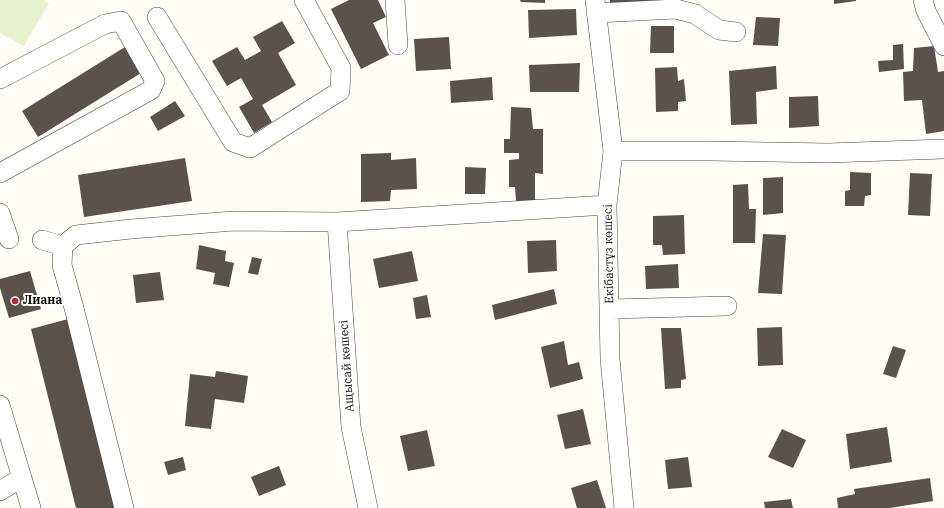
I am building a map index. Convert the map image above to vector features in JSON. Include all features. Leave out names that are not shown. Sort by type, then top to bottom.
[{"type":"street","points":[[157,17],[233,142],[250,148],[340,91],[341,68],[304,0]]},
{"type":"street","points":[[395,0],[398,45]]},
{"type":"street","points":[[923,0],[926,11],[944,46]]},
{"type":"street","points":[[596,6],[676,9],[695,14],[719,30],[736,32]]},
{"type":"street","name":"Екібастұз көшесі","points":[[596,6],[613,151],[608,204],[610,359],[624,508]]},
{"type":"street","points":[[0,80],[105,24],[121,20],[155,81],[151,90],[0,174]]},
{"type":"street","points":[[613,151],[828,153],[944,149]]},
{"type":"street","points":[[124,508],[62,265],[63,246],[76,235],[234,221],[337,222],[608,204]]},
{"type":"street","points":[[0,213],[9,239]]},
{"type":"street","name":"Ащысай көшесі","points":[[337,222],[351,427],[368,508]]},
{"type":"street","points":[[42,240],[63,246]]},
{"type":"street","points":[[610,309],[727,306]]},
{"type":"street","points":[[0,405],[30,508]]},
{"type":"street","points":[[0,491],[21,478]]},
{"type":"green space","points":[[0,0],[44,0],[49,3],[24,46],[0,33]]},
{"type":"building","points":[[349,0],[378,0],[386,17],[373,23],[389,55],[361,69],[331,9]]},
{"type":"building","points":[[520,0],[545,0],[545,3],[521,2]]},
{"type":"building","points":[[610,0],[676,0],[610,4]]},
{"type":"building","points":[[834,0],[856,0],[856,1],[834,4]]},
{"type":"building","points":[[576,9],[577,35],[529,38],[528,10]]},
{"type":"building","points":[[756,17],[780,18],[778,46],[753,45]]},
{"type":"building","points":[[282,21],[295,43],[278,53],[296,85],[262,105],[272,122],[254,133],[239,107],[253,99],[241,78],[227,86],[212,61],[237,47],[245,60],[261,51],[253,37]]},
{"type":"building","points":[[651,26],[674,26],[674,53],[650,53]]},
{"type":"building","points":[[449,37],[451,69],[416,71],[414,39]]},
{"type":"building","points":[[903,44],[904,69],[879,72],[878,61],[893,60],[893,45]]},
{"type":"building","points":[[934,46],[938,72],[944,71],[944,131],[926,134],[922,100],[904,101],[903,72],[913,71],[914,48]]},
{"type":"building","points":[[125,47],[141,73],[38,137],[22,111]]},
{"type":"building","points":[[580,63],[579,92],[530,92],[529,65]]},
{"type":"building","points":[[776,66],[777,89],[756,92],[757,124],[731,125],[729,71]]},
{"type":"building","points":[[677,67],[678,81],[684,79],[686,101],[678,102],[678,111],[656,112],[655,68]]},
{"type":"building","points":[[492,77],[493,100],[451,103],[450,81]]},
{"type":"building","points":[[818,96],[819,126],[789,128],[789,97]]},
{"type":"building","points":[[175,101],[185,116],[158,131],[150,117]]},
{"type":"building","points":[[511,107],[531,108],[533,129],[543,129],[543,174],[535,173],[535,202],[516,201],[515,187],[509,187],[509,160],[519,159],[519,153],[504,153],[504,139],[510,139]]},
{"type":"building","points":[[391,153],[391,160],[416,158],[417,189],[391,190],[390,201],[361,202],[361,154]]},
{"type":"building","points":[[185,158],[192,201],[84,217],[78,175]]},
{"type":"building","points":[[465,167],[486,168],[485,194],[465,194]]},
{"type":"building","points":[[850,172],[871,173],[871,195],[865,196],[864,206],[845,206],[845,191],[850,190]]},
{"type":"building","points":[[910,173],[932,174],[930,216],[908,215]]},
{"type":"building","points":[[783,177],[783,213],[763,215],[763,178]]},
{"type":"building","points":[[748,184],[749,209],[756,209],[755,243],[733,243],[733,185]]},
{"type":"building","points":[[684,215],[685,254],[663,255],[662,245],[653,245],[653,216]]},
{"type":"building","points":[[763,234],[786,235],[782,294],[758,293]]},
{"type":"building","points":[[556,240],[557,271],[528,273],[527,241]]},
{"type":"building","points":[[199,245],[226,251],[225,261],[234,263],[229,287],[213,284],[215,273],[196,269]]},
{"type":"building","points":[[412,251],[418,281],[379,288],[373,259]]},
{"type":"building","points":[[252,257],[262,259],[258,275],[248,273]]},
{"type":"building","points":[[678,264],[679,288],[646,289],[645,266]]},
{"type":"building","points":[[30,271],[41,309],[9,318],[0,288],[0,279]]},
{"type":"building","points":[[160,272],[164,300],[136,303],[133,275]]},
{"type":"building","points":[[554,289],[557,304],[495,320],[492,305]]},
{"type":"building","points":[[427,295],[431,317],[416,319],[413,298]]},
{"type":"building","points":[[68,319],[116,508],[76,508],[31,329]]},
{"type":"building","points":[[782,327],[783,365],[758,366],[757,328]]},
{"type":"building","points":[[661,328],[681,328],[686,379],[681,380],[681,388],[665,389]]},
{"type":"building","points":[[564,341],[568,365],[579,362],[583,379],[550,388],[541,347]]},
{"type":"building","points":[[893,346],[906,350],[896,378],[883,374]]},
{"type":"building","points":[[216,371],[248,376],[244,403],[215,399],[211,429],[185,426],[190,374],[215,377]]},
{"type":"building","points":[[583,409],[591,444],[565,449],[557,415]]},
{"type":"building","points":[[887,427],[892,462],[850,469],[846,434]]},
{"type":"building","points":[[782,429],[806,440],[793,468],[768,457]]},
{"type":"building","points":[[427,430],[435,466],[408,471],[400,436]]},
{"type":"building","points":[[183,457],[186,470],[168,475],[164,462]]},
{"type":"building","points":[[688,457],[692,487],[668,489],[665,460]]},
{"type":"building","points":[[279,466],[286,485],[259,496],[251,477]]},
{"type":"building","points":[[930,478],[933,501],[890,508],[838,508],[837,498],[855,494],[854,489]]},
{"type":"building","points":[[597,480],[606,508],[577,508],[571,488]]},
{"type":"building","points":[[791,499],[793,508],[765,508],[764,502]]},
{"type":"place","name":"Лиана","points":[[15,301]]}]
